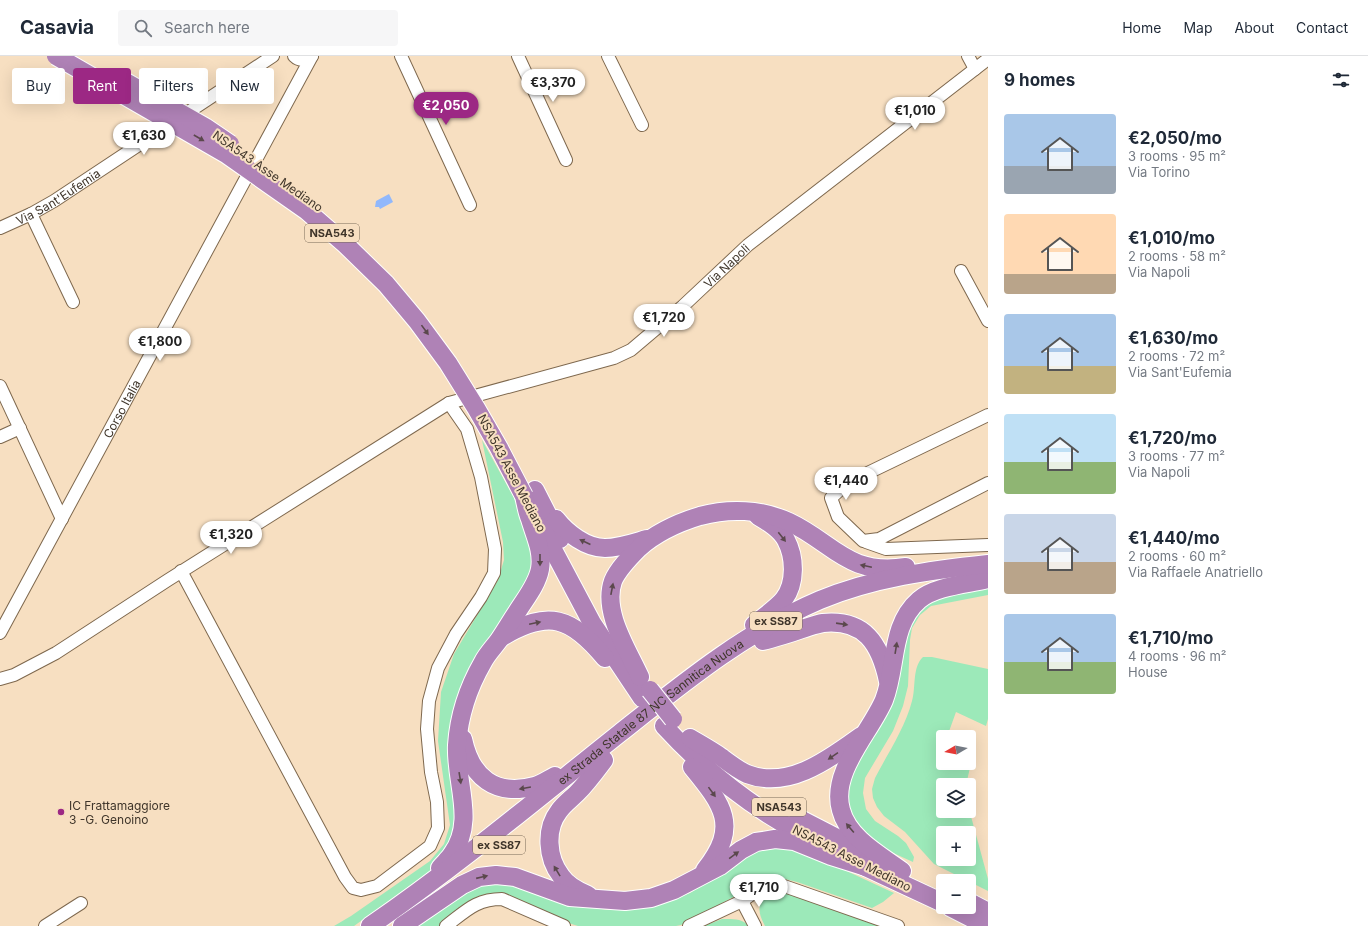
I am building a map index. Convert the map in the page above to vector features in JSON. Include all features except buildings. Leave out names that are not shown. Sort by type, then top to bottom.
[{"type":"highway","name":"NSA543 Asse Mediano","points":[[56,56],[226,154],[307,211],[346,245],[386,284],[417,321],[444,357],[499,448],[530,493],[644,689],[668,723],[703,765],[751,803],[780,822],[866,867],[936,888]]},
{"type":"highway","name":"NSA543 Asse Mediano","points":[[81,56],[205,127],[314,201],[352,234],[394,276],[428,314],[488,402],[530,493]]},
{"type":"highway","points":[[530,493],[572,535],[586,544],[604,548],[622,546],[650,538],[686,520],[707,514],[725,511],[743,511],[773,515],[790,522],[842,556],[858,564],[877,568],[900,568],[960,561],[988,564]]},
{"type":"highway","points":[[405,902],[452,855],[460,840],[464,822],[463,801],[457,762],[457,745],[463,705],[471,684],[483,660],[500,639],[527,596],[540,569],[540,553],[530,519],[530,493]]},
{"type":"highway","points":[[720,656],[740,636],[784,598],[790,584],[793,569],[791,555],[786,539],[772,524],[752,512]]},
{"type":"highway","points":[[644,689],[617,629],[612,613],[610,596],[614,581],[621,568],[650,538]]},
{"type":"highway","name":"ex Strada Statale 87 NC Sannitica Nuova","points":[[392,926],[458,878],[600,756],[720,656],[761,629],[794,612],[853,588],[922,572],[988,564]]},
{"type":"highway","name":"ex Strada Statale 87 NC Sannitica Nuova","points":[[370,926],[405,902],[600,756],[726,666],[764,641],[798,622],[856,600],[903,587],[924,583],[988,576]]},
{"type":"highway","points":[[899,876],[847,825],[841,810],[839,796],[841,783],[846,769],[864,733],[884,700],[889,686],[900,627],[908,612],[920,599],[935,591],[988,579]]},
{"type":"highway","points":[[500,639],[519,627],[536,622],[556,620],[575,628],[590,641],[620,676],[644,689]]},
{"type":"highway","points":[[764,641],[822,623],[843,624],[858,628],[870,637],[877,647],[884,662],[889,686]]},
{"type":"highway","name":"NSA543 Asse Mediano","points":[[668,723],[690,738],[728,772],[762,797],[785,811],[844,842],[936,900]]},
{"type":"highway","points":[[668,723],[675,746],[716,798],[723,813],[725,828],[722,844],[715,858],[701,875]]},
{"type":"highway","points":[[460,725],[470,762],[481,776],[500,788],[515,790],[537,786],[600,756]]},
{"type":"highway","points":[[690,738],[746,773],[763,778],[782,777],[817,766],[864,733]]},
{"type":"highway","points":[[599,900],[576,890],[561,878],[553,864],[549,846],[551,828],[559,811],[588,782],[600,756]]},
{"type":"highway","points":[[402,926],[462,885],[479,877],[496,875],[515,877],[570,897],[625,901],[651,898],[674,890],[720,866],[741,850],[756,842],[774,839],[794,841],[832,856],[866,867]]},
{"type":"highway","points":[[976,906],[988,912]]},
{"type":"highway","points":[[964,914],[987,926]]},
{"type":"street","name":"Via Sant'Eufemia","points":[[0,228],[31,214],[84,182],[274,56]]},
{"type":"street","name":"Corso Italia","points":[[293,57],[303,60],[312,56]]},
{"type":"street","name":"Corso Italia","points":[[0,633],[312,56]]},
{"type":"street","points":[[401,56],[470,205]]},
{"type":"street","points":[[518,56],[566,160]]},
{"type":"street","points":[[608,56],[642,125]]},
{"type":"street","points":[[968,56],[975,70]]},
{"type":"street","name":"Corso Italia","points":[[293,57],[299,79]]},
{"type":"street","name":"Via Napoli","points":[[0,679],[14,675],[56,653],[181,572],[449,403],[614,358],[631,350],[683,306],[748,245],[987,62]]},
{"type":"street","points":[[31,214],[73,302]]},
{"type":"street","points":[[961,271],[988,321]]},
{"type":"street","points":[[0,386],[62,518]]},
{"type":"street","points":[[181,572],[344,877],[353,888],[361,890],[377,886],[430,846],[438,828],[437,802],[431,772],[427,729],[429,701],[438,668],[456,634],[481,597],[494,573],[496,549],[481,477],[467,429],[449,403]]},
{"type":"street","points":[[988,415],[847,483],[832,498],[838,517],[863,541],[886,549],[988,545]]},
{"type":"street","points":[[0,437],[20,428]]},
{"type":"street","points":[[863,541],[879,540],[988,483]]},
{"type":"street","points":[[690,926],[742,901],[755,892],[771,886],[784,886],[898,926]]},
{"type":"street","points":[[446,926],[475,904],[492,899],[502,899],[564,926]]},
{"type":"street","points":[[742,901],[755,926]]},
{"type":"street","points":[[45,926],[81,904]]},
{"type":"green space","points":[[482,440],[527,521],[537,567],[471,671],[460,828],[437,866],[354,926],[334,926],[351,916],[430,861],[444,844],[450,825],[438,741],[441,692],[454,654],[498,580],[504,560],[503,542]]},
{"type":"green space","points":[[988,588],[988,595],[931,606],[920,615],[912,628],[908,686],[903,706],[893,731],[865,778],[863,793],[866,809],[875,821],[906,843],[914,857],[913,862],[880,847],[852,822],[845,790],[856,763],[893,702],[897,688],[906,627],[929,599]]},
{"type":"green space","points":[[923,657],[932,657],[988,669],[988,719],[986,726],[956,712],[950,730],[936,730],[936,770],[969,770],[968,778],[936,778],[936,818],[971,818],[974,826],[936,826],[936,865],[905,832],[884,816],[877,807],[873,798],[872,789],[875,778],[901,731],[909,711],[913,696],[917,666]]},
{"type":"green space","points":[[976,835],[988,879],[988,891],[976,885],[976,874],[954,874],[938,866],[976,866]]},
{"type":"green space","points":[[765,847],[788,847],[838,867],[894,893],[883,902],[872,908],[797,882],[777,877],[760,881],[741,893],[681,925],[676,926],[578,926],[556,919],[518,900],[463,907],[440,926],[414,926],[461,891],[499,880],[571,905],[609,910],[650,907],[690,893],[723,872],[751,851]]},
{"type":"green space","points":[[766,892],[791,892],[882,926],[765,926],[760,912],[760,905]]},
{"type":"green space","points":[[722,919],[740,920],[749,926],[704,926]]},
{"type":"water","points":[[389,194],[393,202],[380,209],[379,207],[375,207],[376,201]]},
{"type":"place","name":"IC Frattamaggiore 3 -G. Genoino","points":[[61,812]]}]
